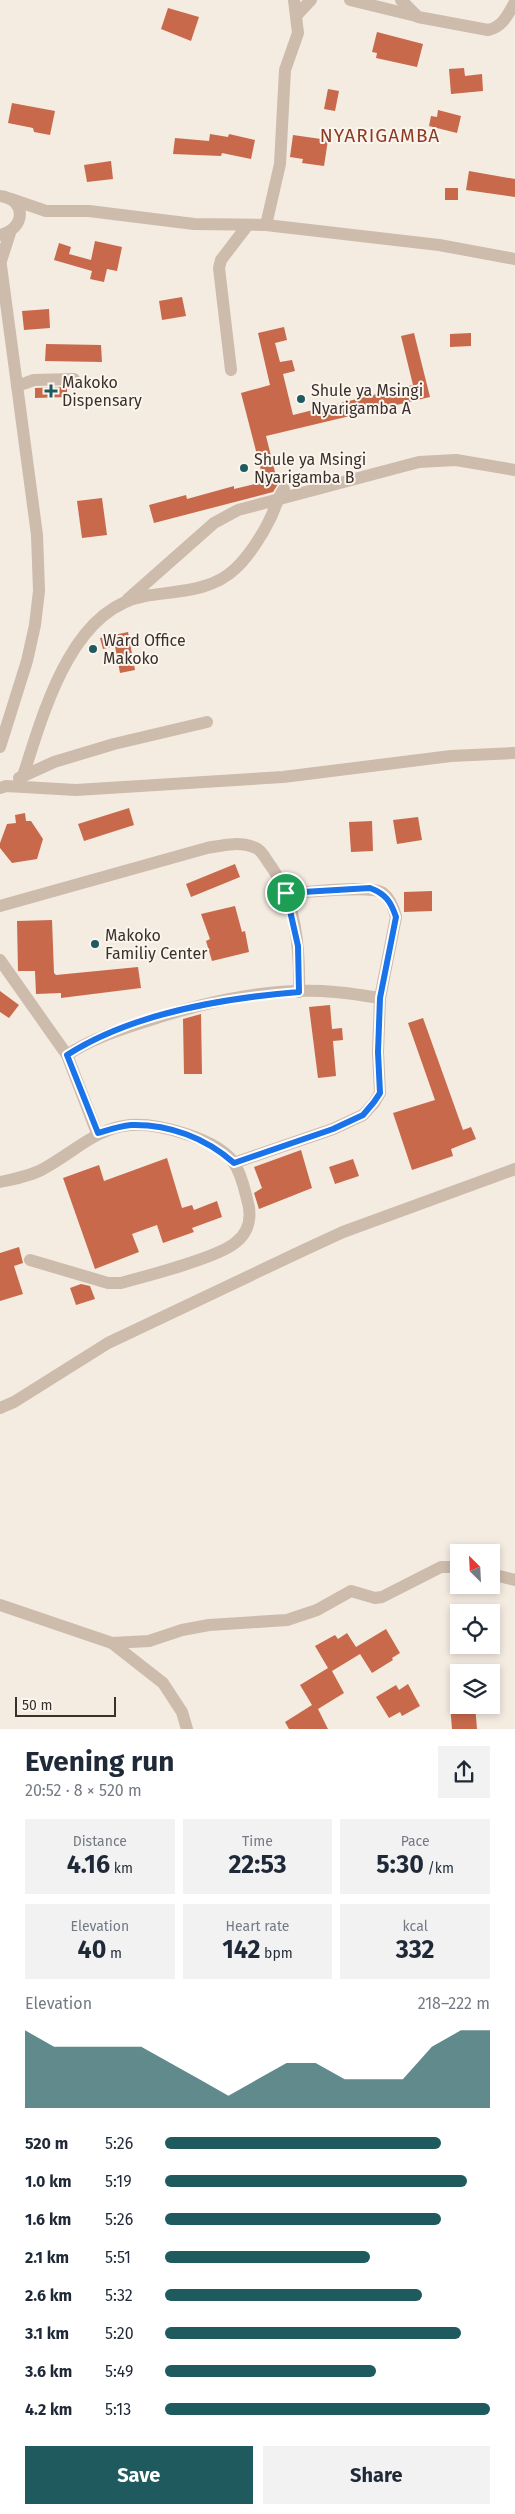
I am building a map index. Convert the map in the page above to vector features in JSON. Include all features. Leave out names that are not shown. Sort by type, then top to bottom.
[{"type":"street","points":[[266,225],[280,164],[285,70],[297,40],[297,15],[294,0]]},
{"type":"street","points":[[297,15],[311,0]]},
{"type":"street","points":[[350,0],[418,17],[488,30],[502,24],[515,2]]},
{"type":"street","points":[[401,0],[418,17]]},
{"type":"street","points":[[6,198],[46,211],[89,211],[194,224],[266,225],[439,245],[515,259]]},
{"type":"street","points":[[6,198],[19,209],[19,222]]},
{"type":"street","points":[[0,747],[27,662],[35,625],[39,591],[37,535],[1,260],[5,234],[19,222],[46,211]]},
{"type":"street","points":[[231,370],[219,268],[221,260],[246,226]]},
{"type":"street","points":[[18,386],[34,380],[74,379]]},
{"type":"street","points":[[23,776],[52,688],[95,624],[128,599],[214,523],[238,510],[419,462],[456,460],[515,470]]},
{"type":"street","points":[[128,599],[205,586],[221,579],[235,569],[253,546],[270,519],[276,500],[284,489]]},
{"type":"street","points":[[3,787],[54,762],[114,744],[207,722]]},
{"type":"street","points":[[3,787],[76,790],[283,778],[451,756],[515,753]]},
{"type":"street","points":[[0,906],[168,858],[238,843],[258,848],[286,893],[298,946],[299,992]]},
{"type":"street","points":[[234,1163],[333,1129],[363,1115],[380,1093],[378,1052],[380,998],[396,917],[392,905],[384,894],[370,888],[286,893]]},
{"type":"street","points":[[0,960],[67,1055],[98,1133]]},
{"type":"street","points":[[67,1055],[104,1035],[168,1014],[227,1000],[299,992],[334,992],[380,998]]},
{"type":"street","points":[[0,1182],[42,1170],[98,1133],[130,1125],[169,1129],[193,1136],[218,1149],[234,1163],[243,1183],[250,1210],[248,1228],[235,1243],[179,1266],[121,1283],[108,1283],[30,1260]]},
{"type":"street","points":[[0,1408],[14,1402],[108,1343],[304,1250],[351,1229],[515,1169]]},
{"type":"street","points":[[112,1643],[149,1641],[182,1630],[209,1625],[287,1620],[317,1610],[352,1591],[375,1598],[382,1597],[441,1567],[450,1567]]},
{"type":"street","points":[[500,1576],[515,1580]]},
{"type":"street","points":[[0,1605],[112,1643],[163,1683],[182,1712],[188,1729]]},
{"type":"building","points":[[168,8],[199,17],[191,41],[161,29]]},
{"type":"building","points":[[377,32],[423,44],[417,67],[376,58],[377,53],[372,52]]},
{"type":"building","points":[[464,68],[465,76],[482,74],[483,91],[451,94],[449,69]]},
{"type":"building","points":[[328,89],[339,91],[335,111],[324,109]]},
{"type":"building","points":[[12,103],[55,111],[50,135],[34,132],[33,128],[8,123]]},
{"type":"building","points":[[438,110],[461,116],[457,133],[429,126],[431,116],[437,117]]},
{"type":"building","points":[[210,134],[228,137],[229,134],[255,140],[251,159],[222,153],[221,156],[173,154],[175,138],[209,141]]},
{"type":"building","points":[[293,135],[328,140],[324,166],[302,163],[303,159],[290,157]]},
{"type":"building","points":[[111,161],[113,179],[87,182],[84,165]]},
{"type":"building","points":[[469,171],[515,179],[515,197],[466,190]]},
{"type":"building","points":[[445,188],[458,188],[458,200],[445,200]]},
{"type":"building","points":[[95,241],[122,247],[117,271],[107,269],[104,282],[90,279],[92,271],[54,260],[59,243],[71,247],[69,254],[91,260]]},
{"type":"building","points":[[182,297],[186,316],[162,320],[159,301]]},
{"type":"building","points":[[49,309],[50,328],[24,330],[22,311]]},
{"type":"building","points":[[284,327],[287,340],[275,343],[280,362],[292,360],[295,371],[283,374],[293,415],[413,385],[401,336],[414,333],[430,397],[266,436],[278,484],[273,492],[154,523],[149,505],[186,495],[187,499],[234,486],[234,489],[264,482],[241,393],[270,385],[258,333]]},
{"type":"building","points":[[471,333],[471,346],[450,347],[450,334]]},
{"type":"building","points":[[46,344],[101,345],[102,362],[45,361]]},
{"type":"building","name":"Makoko Dispensary","points":[[67,387],[67,397],[35,398],[35,388]]},
{"type":"building","points":[[102,498],[107,535],[82,538],[77,501]]},
{"type":"building","points":[[128,632],[135,670],[120,673],[115,646],[103,649],[100,638]]},
{"type":"building","points":[[129,808],[134,825],[84,841],[78,824]]},
{"type":"building","points":[[25,813],[26,821],[31,821],[43,839],[37,859],[12,863],[0,848],[0,843],[7,824],[16,823],[15,815]]},
{"type":"building","points":[[418,817],[422,840],[397,844],[393,820]]},
{"type":"building","points":[[372,821],[373,851],[351,852],[349,822]]},
{"type":"building","points":[[235,864],[240,877],[191,897],[186,884]]},
{"type":"building","points":[[432,891],[432,911],[404,912],[404,892]]},
{"type":"building","points":[[235,906],[242,932],[245,931],[249,952],[212,961],[206,941],[210,939],[201,914]]},
{"type":"building","points":[[52,920],[54,973],[56,975],[138,967],[141,988],[61,998],[61,993],[36,994],[35,971],[18,971],[17,921]]},
{"type":"building","points":[[0,991],[19,1005],[9,1018],[0,1012]]},
{"type":"building","points":[[330,1005],[332,1029],[342,1028],[343,1040],[333,1041],[336,1076],[318,1078],[309,1007]]},
{"type":"building","points":[[201,1014],[202,1074],[184,1074],[183,1019]]},
{"type":"building","points":[[423,1018],[463,1130],[471,1127],[476,1139],[451,1149],[453,1156],[412,1170],[393,1113],[435,1100],[408,1023]]},
{"type":"building","points":[[301,1150],[312,1188],[259,1209],[254,1193],[262,1188],[254,1167]]},
{"type":"building","points":[[167,1158],[182,1208],[192,1205],[194,1210],[217,1201],[222,1217],[192,1228],[194,1232],[163,1243],[157,1225],[132,1234],[139,1252],[95,1269],[63,1178],[99,1165],[104,1181]]},
{"type":"building","points":[[353,1159],[359,1176],[335,1184],[329,1167]]},
{"type":"building","points":[[19,1247],[23,1263],[14,1266],[23,1294],[0,1301],[0,1253]]},
{"type":"building","points":[[81,1284],[90,1286],[95,1299],[76,1305],[70,1288]]},
{"type":"building","points":[[386,1629],[400,1653],[392,1658],[393,1660],[372,1673],[360,1654],[332,1671],[344,1693],[318,1709],[328,1729],[289,1729],[285,1722],[312,1705],[300,1685],[328,1668],[315,1646],[335,1635],[338,1639],[347,1633],[356,1647]]},
{"type":"building","points":[[408,1684],[420,1706],[402,1716],[400,1712],[389,1718],[376,1697],[396,1685],[399,1690]]},
{"type":"building","points":[[451,1714],[476,1714],[477,1729],[452,1729]]},
{"type":"place","name":"Makoko Dispensary","points":[[51,391]]},
{"type":"place","name":"Shule ya Msingi Nyarigamba A","points":[[301,399]]},
{"type":"place","name":"Shule ya Msingi Nyarigamba B","points":[[244,468]]},
{"type":"place","name":"Ward Office Makoko","points":[[93,649]]},
{"type":"place","name":"Makoko Familiy Center","points":[[95,944]]},
{"type":"district","name":"NYARIGAMBA","points":[[380,135]]},
{"type":"route","points":[[370,888],[384,894],[392,905],[396,917],[394,937],[380,998],[378,1023],[380,1093],[374,1102],[363,1115],[333,1129],[234,1163],[218,1149],[193,1136],[169,1129],[130,1125],[98,1133],[67,1055],[104,1035],[168,1014],[227,1000],[299,992],[298,946],[286,893],[370,888]]}]
